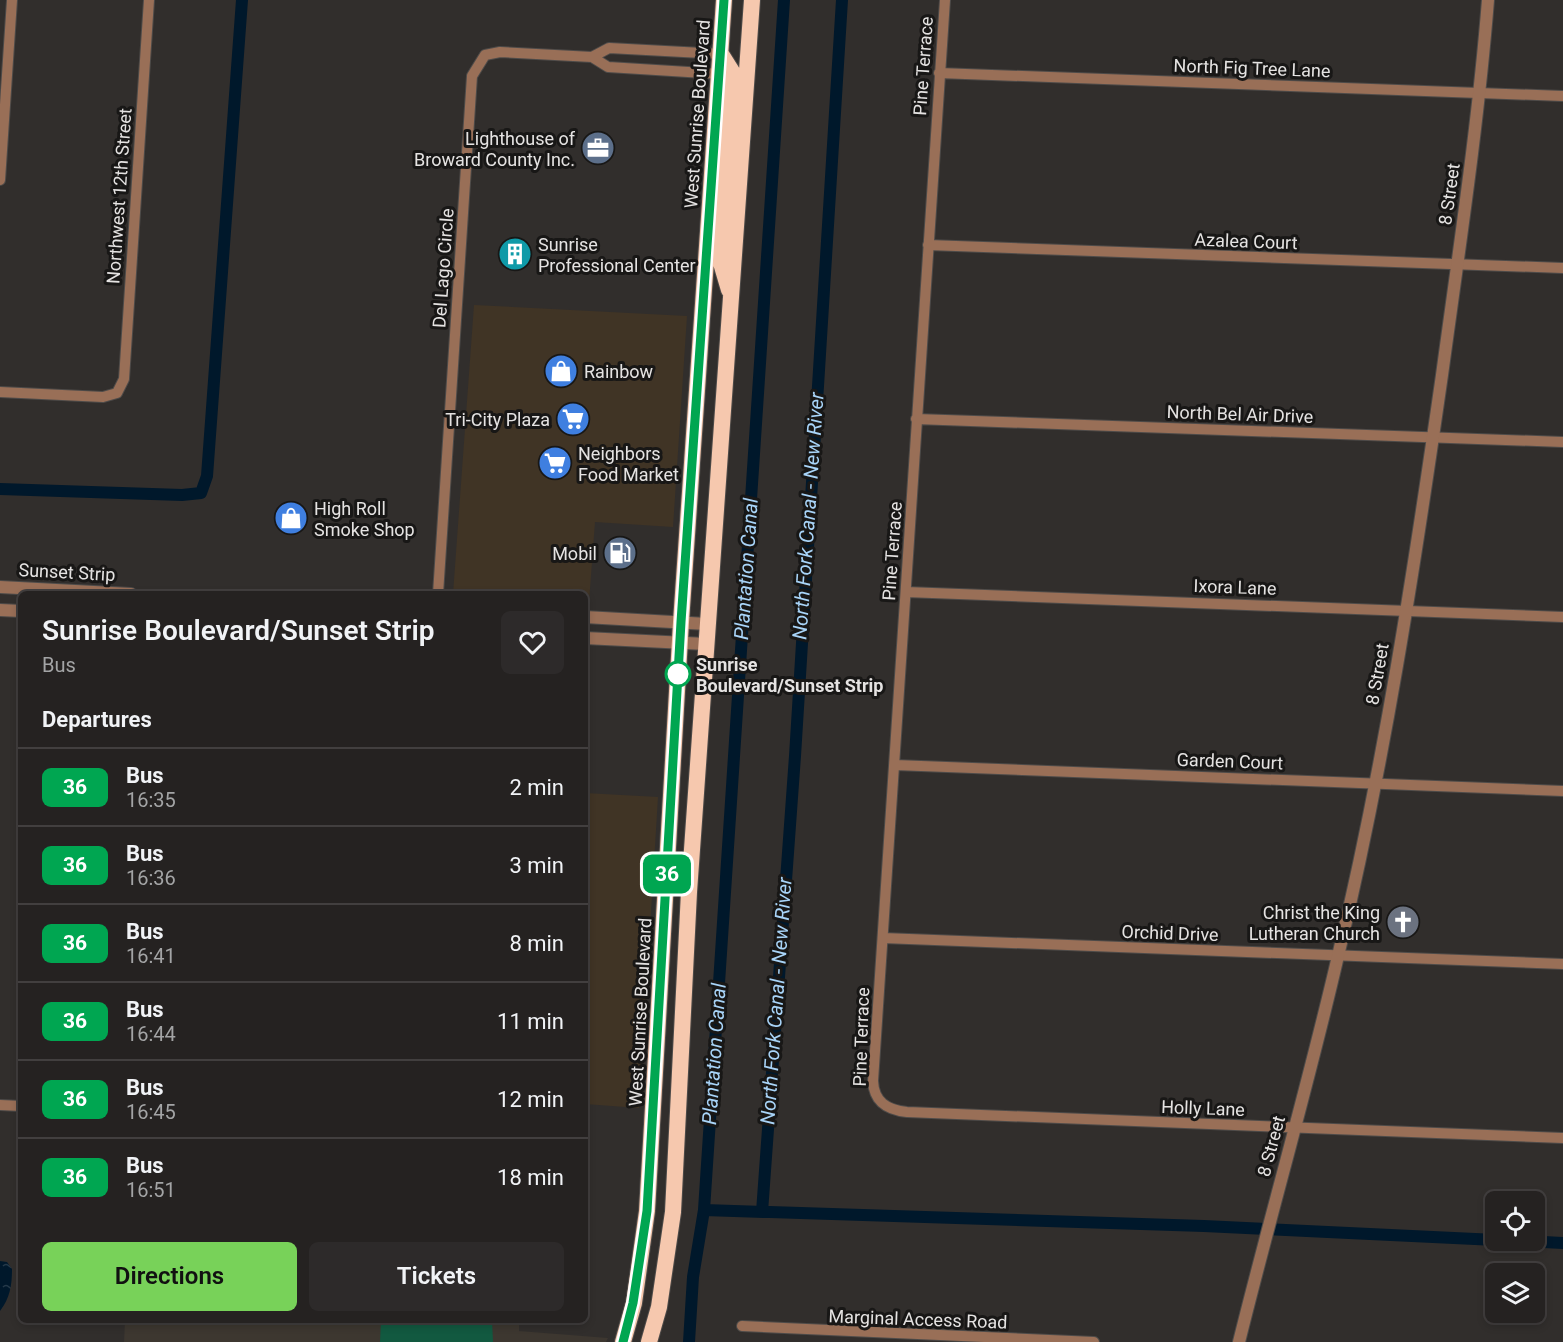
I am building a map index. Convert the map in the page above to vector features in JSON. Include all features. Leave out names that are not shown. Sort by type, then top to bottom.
[{"type":"highway","name":"West Sunrise Boulevard","points":[[623,1342],[633,1303],[647,1211],[681,622],[724,0]]},
{"type":"highway","points":[[734,0],[731,35],[748,50]]},
{"type":"highway","points":[[649,1342],[659,1307],[672,1212],[707,624],[752,0]]},
{"type":"highway","points":[[721,54],[733,73],[721,263],[732,299]]},
{"type":"street","points":[[0,180],[12,0]]},
{"type":"street","name":"Northwest 12th Street","points":[[0,392],[103,397],[117,393],[124,379],[149,0]]},
{"type":"street","name":"Pine Terrace","points":[[881,1103],[874,1092],[873,1081],[945,0]]},
{"type":"street","name":"8 Street","points":[[1239,1342],[1338,956],[1376,782],[1407,610],[1433,437],[1481,92],[1488,0]]},
{"type":"street","name":"Del Lago Circle","points":[[592,57],[609,48],[721,54]]},
{"type":"street","name":"Del Lago Circle","points":[[438,591],[472,76],[484,55],[500,52],[592,57],[608,67],[720,75]]},
{"type":"street","name":"North Fig Tree Lane","points":[[939,73],[1563,96]]},
{"type":"street","name":"Azalea Court","points":[[928,245],[1563,268]]},
{"type":"street","name":"North Bel Air Drive","points":[[916,419],[1563,442]]},
{"type":"street","name":"Sunset Strip","points":[[0,587],[70,591]]},
{"type":"street","name":"Ixora Lane","points":[[906,592],[1563,617]]},
{"type":"street","points":[[0,610],[18,611]]},
{"type":"street","points":[[588,617],[707,624]]},
{"type":"street","points":[[588,638],[706,644]]},
{"type":"street","name":"Garden Court","points":[[895,765],[1563,791]]},
{"type":"street","name":"Orchid Drive","points":[[883,938],[1563,964]]},
{"type":"street","name":"Holly Lane","points":[[881,1103],[893,1110],[907,1112],[1563,1138]]},
{"type":"street","points":[[0,1105],[18,1106]]},
{"type":"street","name":"Marginal Access Road","points":[[742,1326],[792,1336],[1094,1342]]},
{"type":"shaded area","name":"Tri-City Plaza","points":[[474,305],[687,316],[673,527],[595,522],[589,602],[588,591],[453,591]]},
{"type":"shaded area","points":[[588,793],[658,797],[639,1108],[588,1104]]},
{"type":"shaded area","points":[[125,1323],[519,1323],[519,1331],[608,1338],[606,1342],[124,1342]]},
{"type":"green space","points":[[381,1323],[492,1323],[493,1342],[380,1342]]},
{"type":"water","points":[[0,1261],[7,1262],[12,1269],[12,1280],[10,1291],[0,1311]]},
{"type":"waterway","points":[[0,489],[182,495],[201,493],[207,476],[242,0]]},
{"type":"waterway","name":"Plantation Canal","points":[[689,1342],[693,1277],[704,1210],[784,0]]},
{"type":"waterway","name":"North Fork Canal - New River","points":[[762,1212],[795,756],[842,0]]},
{"type":"waterway","points":[[704,1210],[1204,1226],[1485,1239]]},
{"type":"waterway","points":[[1545,1242],[1563,1243]]},
{"type":"bus line","name":"36","points":[[623,1342],[633,1303],[647,1211],[681,622],[691,504],[724,0]]},
{"type":"place","name":"Lighthouse of Broward County Inc.","points":[[598,148]]},
{"type":"place","name":"Sunrise Professional Center","points":[[515,254]]},
{"type":"place","name":"Rainbow","points":[[561,371]]},
{"type":"place","name":"Tri-City Plaza","points":[[573,419]]},
{"type":"place","name":"Neighbors Food Market","points":[[555,463]]},
{"type":"place","name":"High Roll Smoke Shop","points":[[291,518]]},
{"type":"place","name":"Mobil","points":[[620,553]]},
{"type":"place","name":"Sunrise Boulevard/Sunset Strip","points":[[678,674]]},
{"type":"place","name":"Christ the King Lutheran Church","points":[[1403,922]]}]
